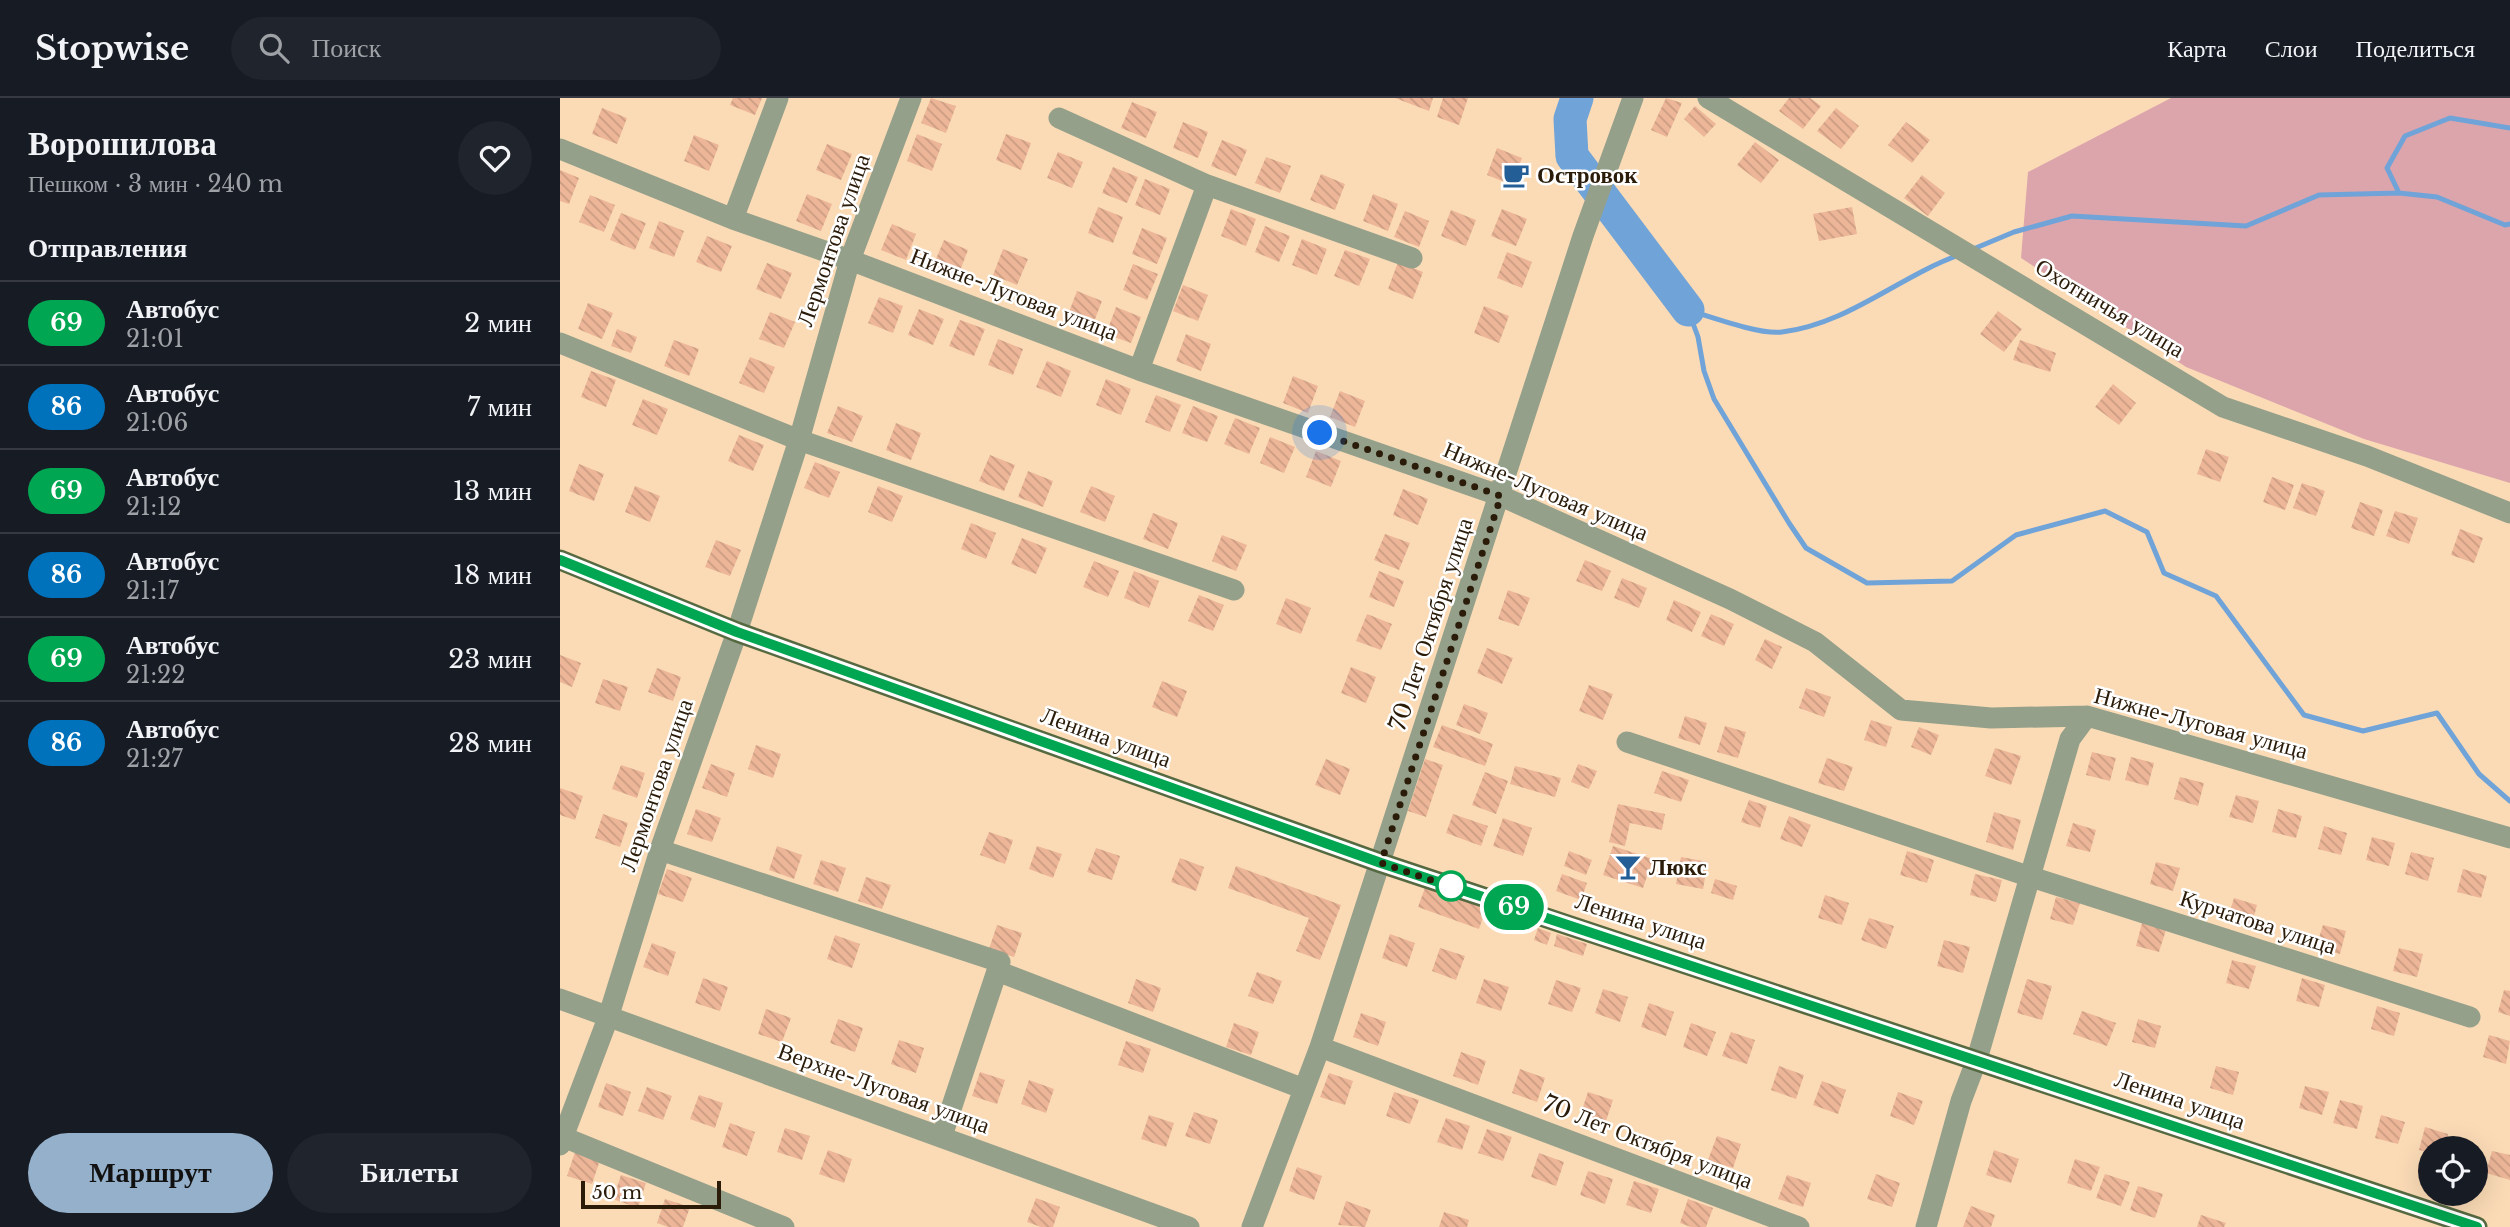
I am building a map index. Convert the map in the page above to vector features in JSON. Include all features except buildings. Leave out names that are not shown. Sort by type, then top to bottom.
[{"type":"main road","name":"Ленина улица","points":[[560,560],[737,632],[1381,863],[2477,1227]]},
{"type":"street","points":[[733,219],[778,98]]},
{"type":"street","name":"Лермонтова улица","points":[[562,1141],[608,1017],[660,850],[737,632],[799,440],[850,260],[911,98]]},
{"type":"street","name":"70 Лет Октября улица","points":[[1252,1227],[1320,1047],[1584,236],[1633,98]]},
{"type":"street","name":"Охотничья улица","points":[[1708,98],[2223,407],[2367,456],[2510,513]]},
{"type":"street","points":[[1059,118],[1207,185],[1412,258]]},
{"type":"street","name":"Нижне-Луговая улица","points":[[560,149],[733,219],[850,260],[1139,370],[1501,496],[1730,598],[1815,642],[1901,710],[1991,718],[2087,716],[2510,838]]},
{"type":"street","points":[[1139,370],[1207,185]]},
{"type":"street","points":[[560,343],[799,440],[1234,590]]},
{"type":"street","points":[[1926,1227],[2070,739],[2087,716]]},
{"type":"street","name":"Курчатова улица","points":[[1627,742],[2031,877],[2470,1017]]},
{"type":"street","points":[[660,850],[998,966],[1304,1089]]},
{"type":"street","points":[[942,1136],[998,966]]},
{"type":"street","name":"Верхне-Луговая улица","points":[[560,999],[1189,1227]]},
{"type":"street","name":"70 Лет Октября улица","points":[[1320,1047],[1799,1227]]},
{"type":"street","points":[[562,1141],[784,1227]]},
{"type":"shaded area","points":[[2171,98],[2510,98],[2510,483],[2364,439],[2186,367],[2021,258],[2028,172]]},
{"type":"waterway","points":[[1577,98],[1570,119],[1572,156],[1688,310]]},
{"type":"waterway","points":[[2399,193],[2387,168],[2405,136],[2450,118],[2510,128]]},
{"type":"waterway","points":[[1971,250],[2014,232],[2072,216],[2246,226],[2319,195],[2399,193],[2437,197],[2505,225],[2510,224]]},
{"type":"waterway","points":[[1688,310],[1735,325],[1761,331],[1782,332],[1829,320],[1959,255]]},
{"type":"waterway","points":[[1688,310],[1714,399],[1806,548],[1867,583],[1952,581],[2016,535],[2105,511],[2147,532],[2164,573],[2216,596],[2304,715],[2363,731],[2437,713],[2479,774],[2510,801]]},
{"type":"bus line","name":"69","points":[[560,560],[737,632],[1381,863],[2477,1227]]},
{"type":"place","name":"Островок","points":[[1516,175]]},
{"type":"place","name":"Люкс","points":[[1628,867]]},
{"type":"route","points":[[1320,433],[1501,496],[1381,863],[1458,889],[1451,886]]}]
